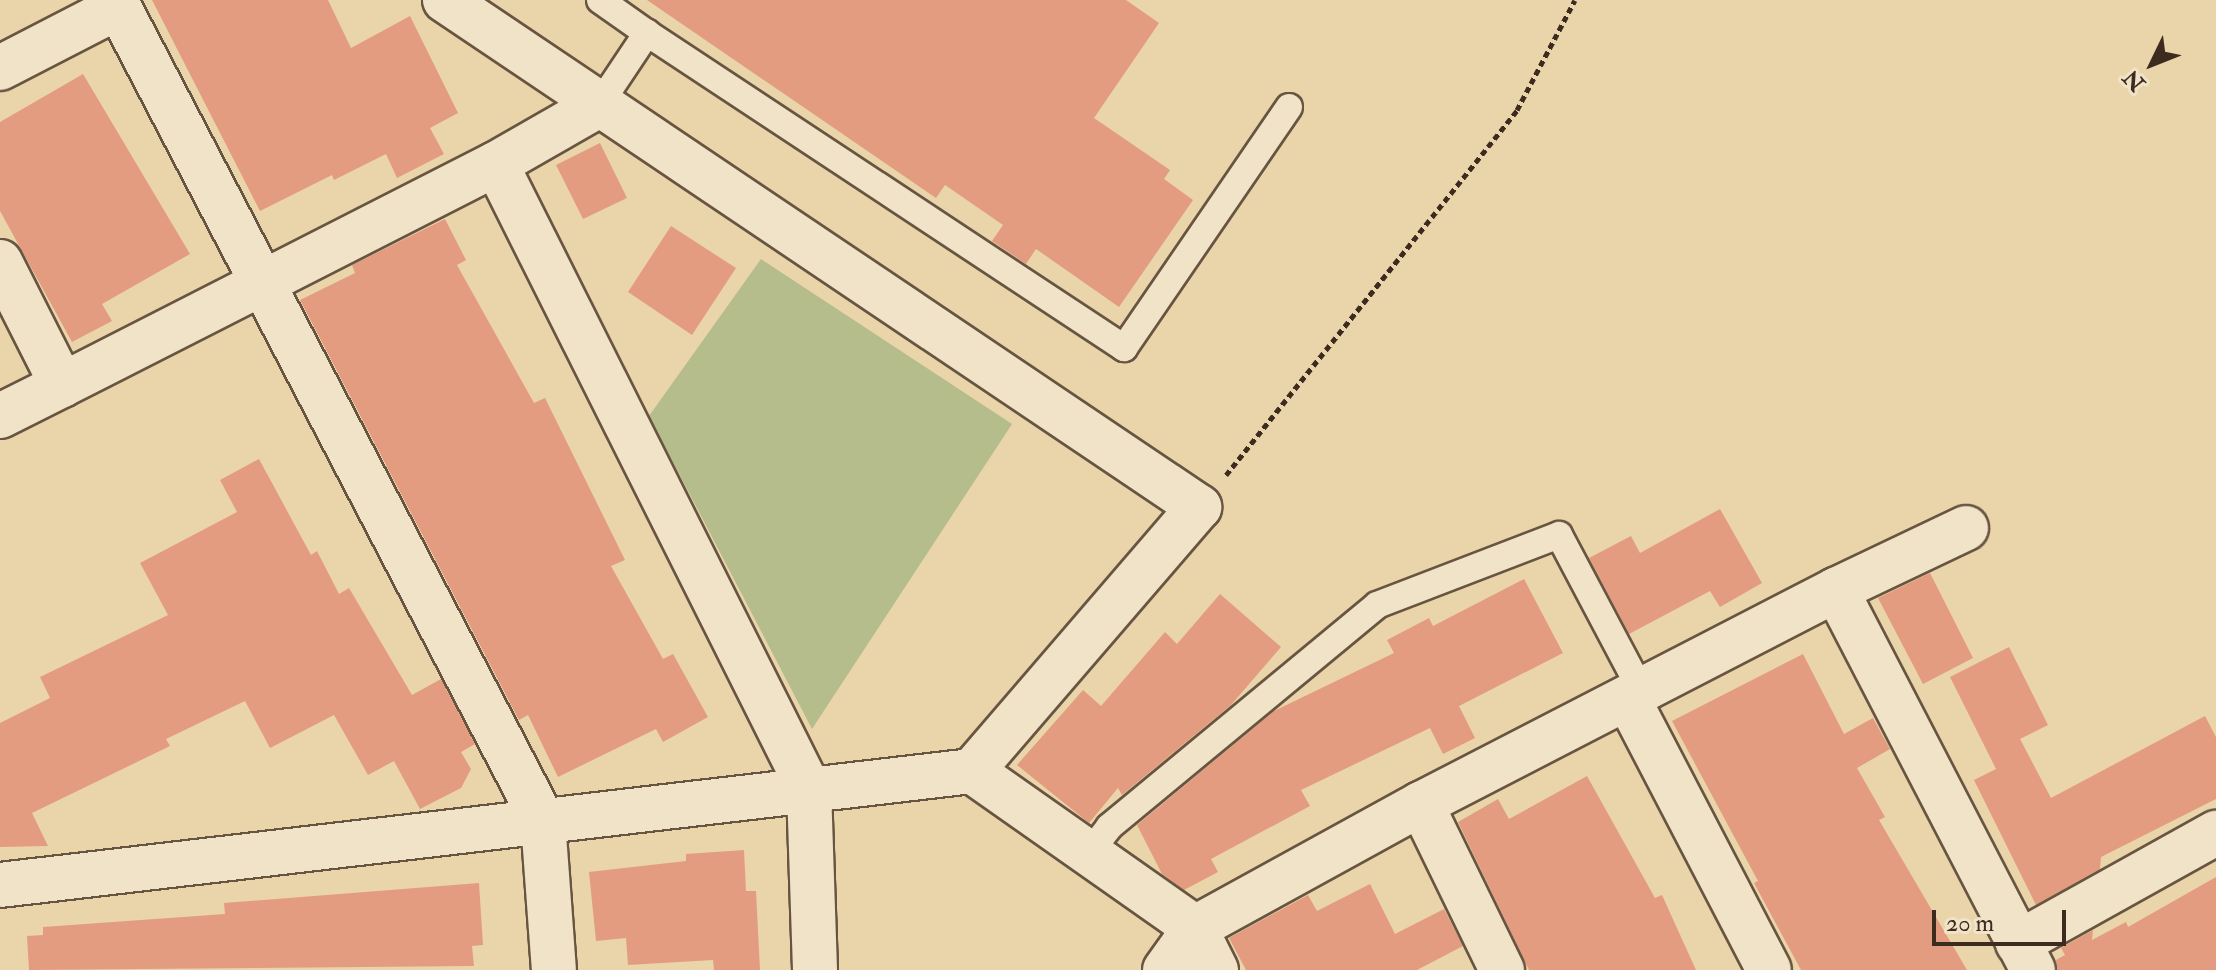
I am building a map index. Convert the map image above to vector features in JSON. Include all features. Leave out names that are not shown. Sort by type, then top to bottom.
[{"type":"street","points":[[445,0],[1199,507],[972,771]]},
{"type":"street","points":[[0,68],[116,3],[543,821],[554,970]]},
{"type":"street","points":[[0,416],[496,164],[599,105]]},
{"type":"street","points":[[496,164],[809,789],[815,970]]},
{"type":"street","points":[[0,262],[62,385]]},
{"type":"street","points":[[1165,970],[1195,928],[1421,804],[1836,590],[1966,528]]},
{"type":"street","points":[[1836,590],[2026,956],[2216,833]]},
{"type":"street","points":[[1635,696],[1769,970]]},
{"type":"street","points":[[0,885],[972,771],[1195,928],[1216,970]]},
{"type":"street","points":[[1421,804],[1502,970]]},
{"type":"lane","points":[[600,0],[1124,348],[1289,107]]},
{"type":"lane","points":[[599,105],[647,33]]},
{"type":"lane","points":[[1089,853],[1109,827],[1377,605],[1559,535],[1635,696]]},
{"type":"path","points":[[1199,507],[1517,110],[1575,0]]},
{"type":"green space","points":[[761,259],[1012,424],[812,729],[649,416]]},
{"type":"building","points":[[152,0],[328,0],[351,48],[410,16],[458,113],[430,128],[444,154],[397,178],[386,154],[334,180],[332,175],[260,211]]},
{"type":"building","points":[[647,0],[1126,0],[1159,23],[1094,118],[1170,170],[1164,179],[1193,200],[1119,307],[1036,249],[1026,264],[992,241],[1003,225],[945,185],[936,198]]},
{"type":"building","points":[[83,74],[190,254],[102,304],[112,321],[72,342],[0,211],[0,122]]},
{"type":"building","points":[[600,143],[627,198],[583,219],[556,165]]},
{"type":"building","points":[[445,219],[466,260],[457,265],[534,403],[545,398],[625,560],[611,566],[663,659],[673,654],[708,717],[663,742],[656,729],[558,777],[528,715],[519,720],[300,300],[355,273],[352,265]]},
{"type":"building","points":[[671,226],[736,268],[692,335],[628,292]]},
{"type":"building","points":[[259,459],[311,555],[317,551],[339,594],[349,588],[412,695],[441,679],[475,744],[461,752],[471,769],[461,788],[420,809],[394,761],[368,775],[334,715],[270,748],[245,701],[166,739],[170,746],[32,813],[48,846],[0,847],[0,723],[50,698],[40,677],[168,615],[140,563],[237,512],[220,480]]},
{"type":"building","points":[[1720,509],[1762,583],[1720,607],[1710,591],[1629,634],[1589,558],[1631,536],[1640,553]]},
{"type":"building","points":[[1930,573],[1973,658],[1923,684],[1878,598]]},
{"type":"building","points":[[1524,579],[1563,653],[1459,706],[1475,738],[1443,754],[1430,728],[1301,790],[1310,806],[1211,859],[1218,872],[1184,890],[1162,874],[1137,825],[1274,711],[1394,653],[1387,640],[1429,618],[1433,626]]},
{"type":"building","points":[[1220,594],[1281,647],[1231,705],[1122,795],[1118,788],[1089,823],[1017,765],[1083,690],[1101,706],[1165,632],[1177,644]]},
{"type":"building","points":[[2009,647],[2048,725],[2020,739],[2051,798],[2205,716],[2216,737],[2216,799],[2101,857],[2100,869],[2036,905],[1974,780],[1996,769],[1950,677]]},
{"type":"building","points":[[1803,654],[1844,734],[1873,718],[1890,749],[1857,768],[1885,817],[1879,820],[1967,970],[1801,970],[1754,883],[1758,881],[1672,721]]},
{"type":"building","points":[[1587,776],[1655,898],[1662,895],[1696,970],[1529,970],[1458,822],[1498,799],[1509,819]]},
{"type":"building","points":[[744,850],[746,891],[756,891],[760,970],[714,970],[713,960],[628,965],[626,938],[596,941],[589,872],[686,861],[686,854]]},
{"type":"building","points":[[2216,877],[2216,970],[2058,970],[2056,960],[2065,955],[2061,948],[2093,930],[2092,940],[2126,922],[2128,927]]},
{"type":"building","points":[[479,883],[483,945],[472,946],[474,966],[29,970],[27,936],[43,935],[43,927],[225,914],[224,903]]},
{"type":"building","points":[[1370,884],[1395,934],[1444,909],[1463,946],[1417,970],[1246,970],[1229,938],[1308,895],[1317,911]]}]
